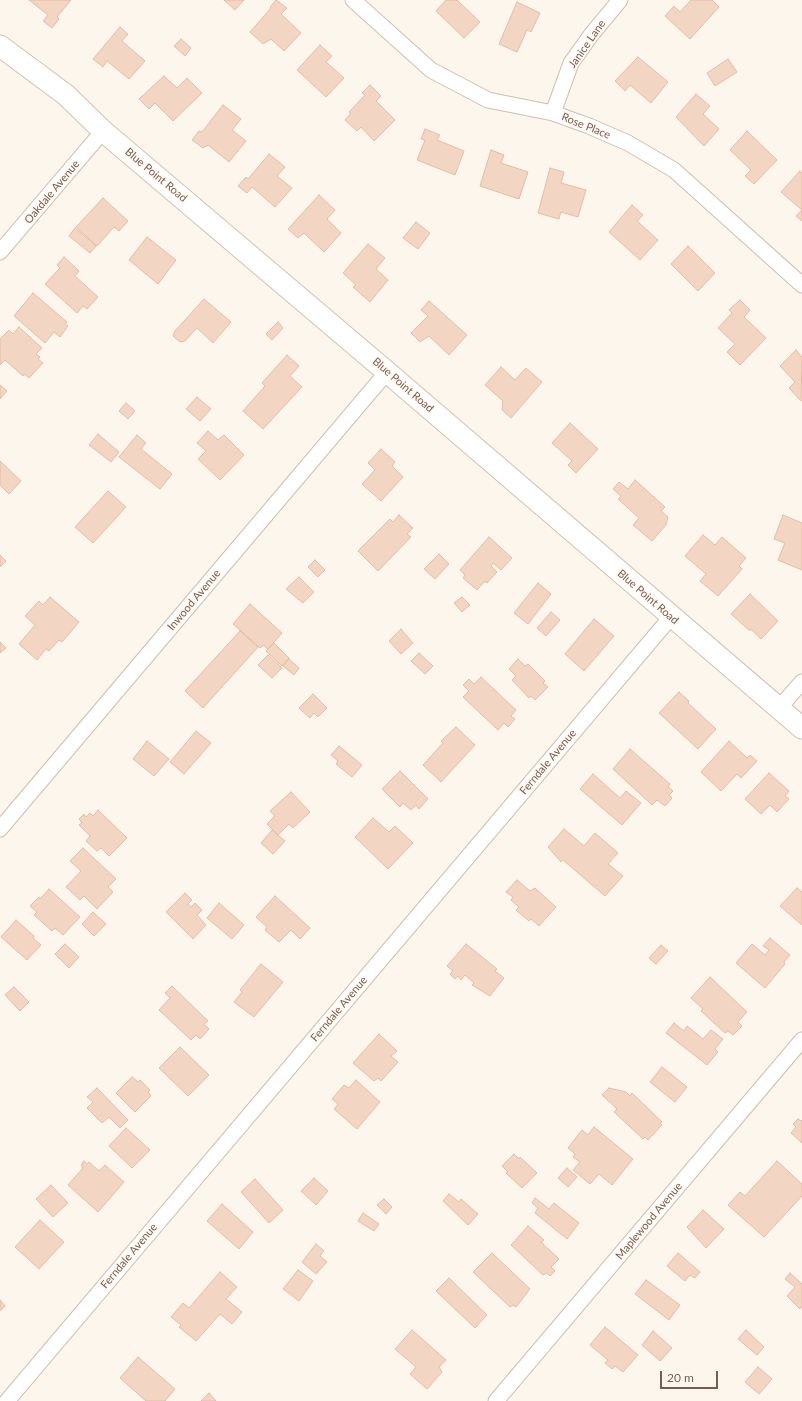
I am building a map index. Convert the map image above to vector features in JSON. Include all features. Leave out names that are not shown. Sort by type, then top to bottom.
[{"type":"street","name":"Rose Place","points":[[353,0],[431,70],[488,100],[553,113],[628,143],[674,170],[802,284]]},
{"type":"street","name":"Janice Lane","points":[[553,113],[571,63],[591,35],[620,0]]},
{"type":"street","name":"Blue Point Road","points":[[0,46],[66,96],[104,131],[802,728]]},
{"type":"street","name":"Oakdale Avenue","points":[[0,252],[104,131]]},
{"type":"street","name":"Inwood Avenue","points":[[0,829],[387,372]]},
{"type":"street","name":"Ferndale Avenue","points":[[7,1401],[671,617]]},
{"type":"street","points":[[779,708],[802,682]]},
{"type":"street","name":"Maplewood Avenue","points":[[496,1401],[802,1040]]},
{"type":"building","points":[[29,0],[71,0],[57,17],[59,19],[52,28],[43,21],[48,15]]},
{"type":"building","points":[[224,0],[244,0],[235,10]]},
{"type":"building","points":[[276,0],[287,8],[281,14],[301,33],[284,51],[271,39],[263,44],[250,32]]},
{"type":"building","points":[[446,0],[457,0],[480,22],[464,38],[436,11]]},
{"type":"building","points":[[691,0],[712,0],[719,7],[690,39],[665,16],[674,6],[680,12]]},
{"type":"building","points":[[517,2],[540,13],[531,32],[527,30],[517,52],[499,44]]},
{"type":"building","points":[[120,27],[128,34],[122,41],[145,61],[129,79],[107,61],[103,67],[93,59]]},
{"type":"building","points":[[181,39],[191,48],[185,56],[174,46]]},
{"type":"building","points":[[320,45],[332,56],[326,62],[344,78],[326,97],[297,70]]},
{"type":"building","points":[[638,57],[668,82],[651,103],[630,85],[625,91],[615,81]]},
{"type":"building","points":[[728,59],[737,72],[715,86],[707,73]]},
{"type":"building","points":[[164,76],[177,88],[187,78],[202,93],[173,121],[155,103],[149,109],[139,99]]},
{"type":"building","points":[[370,85],[381,96],[376,101],[395,120],[374,141],[361,127],[357,131],[345,120],[351,113],[349,112],[365,95],[362,93]]},
{"type":"building","points":[[696,94],[710,106],[703,114],[719,129],[704,146],[676,117]]},
{"type":"building","points":[[223,105],[241,119],[232,130],[246,141],[229,162],[208,145],[203,148],[192,140],[199,131],[202,132]]},
{"type":"building","points":[[425,129],[440,135],[437,140],[464,151],[455,175],[417,160],[425,140],[421,139]]},
{"type":"building","points":[[747,131],[777,160],[754,184],[745,176],[751,170],[730,150]]},
{"type":"building","points":[[491,150],[504,155],[501,163],[528,172],[519,199],[480,186]]},
{"type":"building","points":[[269,154],[285,167],[277,176],[292,188],[275,207],[252,187],[247,193],[238,186],[246,177],[248,179]]},
{"type":"building","points":[[550,168],[564,172],[561,183],[586,190],[578,217],[561,212],[559,219],[538,213]]},
{"type":"building","points":[[800,171],[802,173],[802,210],[781,192]]},
{"type":"building","points":[[319,195],[335,210],[327,219],[341,233],[324,252],[304,233],[298,238],[288,229]]},
{"type":"building","points":[[103,198],[128,221],[119,231],[114,227],[97,246],[76,227]]},
{"type":"building","points":[[632,205],[643,215],[637,221],[658,240],[640,260],[609,232]]},
{"type":"building","points":[[802,210],[802,221],[796,216]]},
{"type":"building","points":[[416,222],[430,233],[418,249],[403,238]]},
{"type":"building","points":[[75,228],[96,246],[90,253],[69,236]]},
{"type":"building","points":[[147,237],[176,260],[158,284],[129,260]]},
{"type":"building","points":[[368,244],[385,258],[376,269],[388,280],[370,302],[353,287],[356,285],[343,273]]},
{"type":"building","points":[[688,246],[715,273],[698,291],[671,264]]},
{"type":"building","points":[[64,257],[79,271],[75,276],[98,297],[87,309],[83,306],[77,313],[45,284],[60,268],[57,265]]},
{"type":"building","points":[[33,293],[67,322],[65,324],[68,326],[60,337],[54,332],[45,343],[14,316]]},
{"type":"building","points":[[204,299],[231,322],[213,343],[197,328],[185,341],[180,342],[173,336],[175,331]]},
{"type":"building","points":[[740,300],[750,310],[744,317],[766,338],[740,365],[727,352],[735,344],[718,328],[732,313],[729,310]]},
{"type":"building","points":[[429,301],[467,335],[449,355],[429,336],[420,342],[411,333],[428,316],[421,310]]},
{"type":"building","points":[[278,322],[283,328],[272,340],[266,334]]},
{"type":"building","points":[[19,327],[42,348],[36,354],[40,357],[38,359],[43,363],[29,378],[24,374],[23,376],[5,360],[0,365],[0,339],[9,330],[13,334]]},
{"type":"building","points":[[796,350],[802,357],[801,401],[789,388],[795,382],[780,366]]},
{"type":"building","points":[[287,355],[299,366],[290,376],[302,387],[263,429],[243,411],[265,386],[262,383]]},
{"type":"building","points":[[501,367],[515,380],[526,368],[542,382],[511,418],[502,410],[503,401],[485,385]]},
{"type":"building","points":[[0,385],[7,391],[0,399]]},
{"type":"building","points":[[197,397],[211,409],[200,421],[186,409]]},
{"type":"building","points":[[126,403],[135,411],[128,419],[119,411]]},
{"type":"building","points":[[570,423],[598,449],[576,473],[568,465],[572,461],[552,443]]},
{"type":"building","points":[[208,431],[218,440],[224,435],[244,455],[220,480],[198,459],[206,451],[197,443]]},
{"type":"building","points":[[98,434],[119,452],[111,462],[89,445]]},
{"type":"building","points":[[137,435],[146,443],[141,449],[172,474],[160,489],[119,457]]},
{"type":"building","points":[[381,449],[395,462],[392,466],[403,477],[381,501],[362,484],[375,470],[368,463]]},
{"type":"building","points":[[0,461],[21,481],[9,494],[0,485]]},
{"type":"building","points":[[635,480],[665,507],[661,511],[668,517],[666,525],[652,541],[633,525],[639,518],[618,499],[621,496],[613,489],[619,482],[628,489]]},
{"type":"building","points":[[108,491],[126,507],[93,543],[75,527]]},
{"type":"building","points":[[399,515],[413,528],[407,534],[411,537],[378,571],[358,551],[390,519],[393,522]]},
{"type":"building","points":[[783,515],[802,523],[802,570],[778,560],[785,543],[774,539]]},
{"type":"building","points":[[703,535],[715,545],[722,537],[746,558],[739,566],[742,569],[718,596],[700,581],[706,574],[685,556]]},
{"type":"building","points":[[489,537],[512,558],[501,570],[493,563],[491,566],[497,572],[487,583],[485,581],[477,590],[463,578],[465,575],[460,570]]},
{"type":"building","points":[[439,554],[449,564],[435,579],[424,569]]},
{"type":"building","points":[[0,555],[6,561],[0,567]]},
{"type":"building","points":[[315,560],[325,570],[318,577],[308,567]]},
{"type":"building","points":[[299,577],[314,592],[303,603],[286,589]]},
{"type":"building","points":[[538,583],[551,594],[528,624],[514,613]]},
{"type":"building","points":[[750,594],[778,621],[761,639],[731,614]]},
{"type":"building","points":[[50,597],[79,622],[62,642],[59,640],[49,651],[46,649],[37,660],[19,644],[35,625],[25,616],[39,601],[43,605]]},
{"type":"building","points":[[462,597],[470,605],[462,612],[454,603]]},
{"type":"building","points":[[250,604],[282,633],[268,649],[263,645],[260,648],[233,624]]},
{"type":"building","points":[[551,612],[560,620],[546,636],[537,628]]},
{"type":"building","points":[[594,619],[614,636],[584,671],[565,654]]},
{"type":"building","points":[[401,629],[413,643],[401,654],[389,641]]},
{"type":"building","points":[[240,631],[258,647],[203,708],[185,691]]},
{"type":"building","points":[[0,642],[6,648],[0,653]]},
{"type":"building","points":[[274,643],[289,658],[282,666],[266,651]]},
{"type":"building","points":[[419,653],[433,666],[425,674],[411,661]]},
{"type":"building","points":[[268,655],[282,668],[272,678],[258,665]]},
{"type":"building","points":[[289,659],[299,668],[294,675],[283,666]]},
{"type":"building","points":[[518,659],[525,666],[528,664],[545,681],[543,683],[548,687],[535,700],[531,696],[529,698],[512,680],[516,676],[509,669]]},
{"type":"building","points":[[481,677],[516,710],[511,716],[515,719],[508,727],[504,723],[498,730],[463,697],[469,691],[463,685],[469,679],[474,684]]},
{"type":"building","points":[[679,692],[689,701],[688,703],[716,729],[698,749],[659,713]]},
{"type":"building","points":[[313,694],[327,708],[318,717],[314,713],[310,718],[299,708]]},
{"type":"building","points":[[456,727],[475,745],[441,782],[423,765],[443,743],[441,741]]},
{"type":"building","points":[[196,731],[211,743],[184,774],[170,762]]},
{"type":"building","points":[[147,741],[169,759],[154,776],[133,759]]},
{"type":"building","points":[[729,741],[747,758],[750,755],[757,761],[741,778],[737,774],[721,791],[701,772]]},
{"type":"building","points":[[339,746],[362,765],[352,777],[336,764],[338,761],[331,755]]},
{"type":"building","points":[[630,749],[670,784],[668,787],[673,791],[669,795],[672,798],[665,806],[657,800],[652,805],[613,769]]},
{"type":"building","points":[[400,771],[428,799],[419,809],[416,805],[411,810],[403,803],[400,807],[382,789]]},
{"type":"building","points":[[769,773],[789,791],[785,796],[789,799],[777,812],[770,805],[761,814],[745,799]]},
{"type":"building","points":[[593,774],[620,798],[626,791],[641,803],[622,825],[580,789]]},
{"type":"building","points":[[291,792],[310,812],[293,828],[289,824],[278,835],[267,824],[275,816],[270,811]]},
{"type":"building","points":[[98,810],[127,838],[109,856],[101,848],[97,851],[86,841],[90,836],[79,825],[82,823],[79,819],[84,814],[86,817],[90,813],[93,816]]},
{"type":"building","points":[[373,818],[389,832],[395,826],[413,843],[388,869],[355,837]]},
{"type":"building","points":[[564,829],[584,846],[595,833],[618,853],[608,864],[623,876],[605,896],[563,860],[561,862],[548,847]]},
{"type":"building","points":[[272,830],[285,841],[273,854],[261,843]]},
{"type":"building","points":[[83,848],[116,879],[108,887],[113,892],[97,909],[84,896],[80,900],[66,887],[81,871],[70,861]]},
{"type":"building","points":[[517,880],[530,891],[535,888],[556,907],[539,926],[531,919],[529,921],[516,910],[519,907],[511,900],[513,897],[506,892]]},
{"type":"building","points":[[797,888],[802,892],[802,925],[780,906]]},
{"type":"building","points":[[49,889],[80,917],[63,935],[55,928],[52,931],[34,915],[37,912],[30,906],[39,897],[40,899]]},
{"type":"building","points":[[185,893],[192,900],[188,904],[191,907],[195,903],[202,910],[197,915],[206,925],[193,939],[166,912]]},
{"type":"building","points":[[275,896],[310,928],[300,939],[291,930],[279,942],[265,930],[267,927],[256,917]]},
{"type":"building","points":[[219,903],[244,925],[232,939],[207,918]]},
{"type":"building","points":[[93,912],[106,924],[94,936],[82,924]]},
{"type":"building","points":[[16,920],[34,936],[33,938],[41,945],[27,960],[1,937]]},
{"type":"building","points":[[770,938],[790,955],[784,962],[785,964],[765,988],[736,963],[752,944],[765,955],[769,950],[763,946]]},
{"type":"building","points":[[65,944],[79,957],[69,968],[55,954]]},
{"type":"building","points":[[466,944],[497,969],[495,971],[504,978],[490,996],[472,985],[474,983],[465,975],[461,980],[458,976],[455,979],[450,974],[453,971],[447,966]]},
{"type":"building","points":[[661,945],[668,951],[656,964],[649,958]]},
{"type":"building","points":[[261,964],[283,982],[254,1017],[234,1002],[242,992],[240,990]]},
{"type":"building","points":[[710,977],[747,1012],[738,1022],[742,1026],[733,1035],[728,1031],[725,1033],[701,1011],[703,1009],[691,998]]},
{"type":"building","points":[[172,986],[208,1021],[204,1024],[209,1029],[200,1039],[196,1035],[191,1040],[159,1010],[170,998],[165,993]]},
{"type":"building","points":[[14,987],[29,1002],[20,1011],[5,995]]},
{"type":"building","points":[[674,1023],[684,1031],[687,1026],[703,1039],[711,1030],[723,1039],[715,1049],[718,1052],[707,1065],[666,1033]]},
{"type":"building","points":[[379,1034],[397,1051],[391,1056],[398,1062],[381,1081],[378,1078],[374,1081],[353,1063]]},
{"type":"building","points":[[180,1047],[209,1075],[188,1096],[159,1068]]},
{"type":"building","points":[[662,1067],[687,1087],[675,1102],[650,1082]]},
{"type":"building","points":[[132,1077],[138,1082],[140,1080],[150,1090],[148,1092],[151,1096],[135,1112],[116,1093]]},
{"type":"building","points":[[356,1080],[380,1102],[357,1129],[334,1109],[338,1104],[332,1099],[344,1085],[349,1088]]},
{"type":"building","points":[[97,1088],[128,1120],[120,1128],[109,1117],[102,1123],[87,1108],[93,1102],[87,1097]]},
{"type":"building","points":[[609,1088],[626,1092],[630,1096],[632,1093],[662,1122],[660,1123],[662,1125],[648,1140],[645,1137],[643,1139],[614,1112],[617,1109],[602,1095]]},
{"type":"building","points":[[798,1119],[801,1121],[802,1120],[802,1143],[791,1133],[796,1127],[793,1124]]},
{"type":"building","points":[[594,1127],[633,1159],[612,1185],[599,1174],[590,1184],[573,1170],[580,1162],[573,1157],[575,1154],[568,1148],[582,1130],[588,1135]]},
{"type":"building","points":[[126,1128],[150,1150],[132,1168],[109,1146]]},
{"type":"building","points":[[514,1154],[519,1159],[520,1157],[537,1173],[522,1188],[506,1173],[508,1172],[502,1166]]},
{"type":"building","points":[[84,1161],[87,1164],[89,1162],[99,1171],[105,1165],[124,1182],[98,1212],[68,1185],[83,1168],[81,1165]]},
{"type":"building","points":[[777,1161],[802,1184],[802,1196],[764,1237],[728,1205],[740,1192],[745,1196]]},
{"type":"building","points":[[567,1168],[577,1177],[568,1187],[558,1178]]},
{"type":"building","points":[[314,1178],[328,1191],[316,1205],[301,1191]]},
{"type":"building","points":[[255,1179],[283,1210],[269,1223],[241,1192]]},
{"type":"building","points":[[51,1185],[68,1203],[53,1217],[36,1199]]},
{"type":"building","points":[[449,1194],[459,1202],[461,1199],[478,1214],[468,1225],[443,1201]]},
{"type":"building","points":[[535,1198],[549,1209],[554,1203],[579,1223],[567,1239],[535,1213],[538,1208],[532,1203]]},
{"type":"building","points":[[384,1199],[392,1207],[386,1214],[377,1205]]},
{"type":"building","points":[[222,1204],[253,1232],[239,1249],[207,1221]]},
{"type":"building","points":[[703,1210],[724,1229],[706,1248],[687,1227]]},
{"type":"building","points":[[363,1213],[379,1224],[374,1231],[358,1221]]},
{"type":"building","points":[[40,1220],[64,1242],[39,1269],[15,1247]]},
{"type":"building","points":[[528,1226],[544,1240],[541,1242],[559,1259],[551,1267],[555,1271],[550,1276],[547,1273],[543,1275],[511,1245]]},
{"type":"building","points":[[316,1244],[324,1251],[320,1256],[327,1262],[316,1274],[302,1262]]},
{"type":"building","points":[[492,1253],[530,1289],[516,1307],[513,1305],[510,1307],[473,1272]]},
{"type":"building","points":[[678,1253],[700,1272],[695,1278],[690,1275],[685,1281],[667,1266]]},
{"type":"building","points":[[298,1270],[313,1281],[299,1301],[283,1289]]},
{"type":"building","points":[[220,1272],[237,1287],[226,1299],[242,1312],[232,1324],[220,1314],[196,1341],[179,1327],[181,1325],[171,1317],[183,1303],[189,1308]]},
{"type":"building","points":[[790,1273],[802,1284],[802,1306],[800,1309],[787,1296],[795,1287],[785,1279]]},
{"type":"building","points":[[449,1278],[487,1315],[475,1328],[436,1291]]},
{"type":"building","points":[[646,1280],[680,1305],[669,1320],[635,1294]]},
{"type":"building","points":[[0,1300],[5,1306],[0,1311]]},
{"type":"building","points":[[605,1327],[638,1355],[623,1372],[615,1366],[612,1369],[605,1363],[608,1360],[590,1345]]},
{"type":"building","points":[[412,1330],[446,1360],[439,1367],[442,1372],[427,1389],[410,1374],[416,1367],[395,1349]]},
{"type":"building","points":[[746,1330],[764,1347],[757,1355],[738,1339]]},
{"type":"building","points":[[653,1331],[672,1348],[660,1361],[642,1345]]},
{"type":"building","points":[[138,1357],[175,1389],[165,1401],[146,1401],[120,1378]]},
{"type":"building","points":[[758,1367],[772,1379],[759,1394],[745,1382]]},
{"type":"building","points":[[209,1393],[216,1401],[201,1401]]}]
